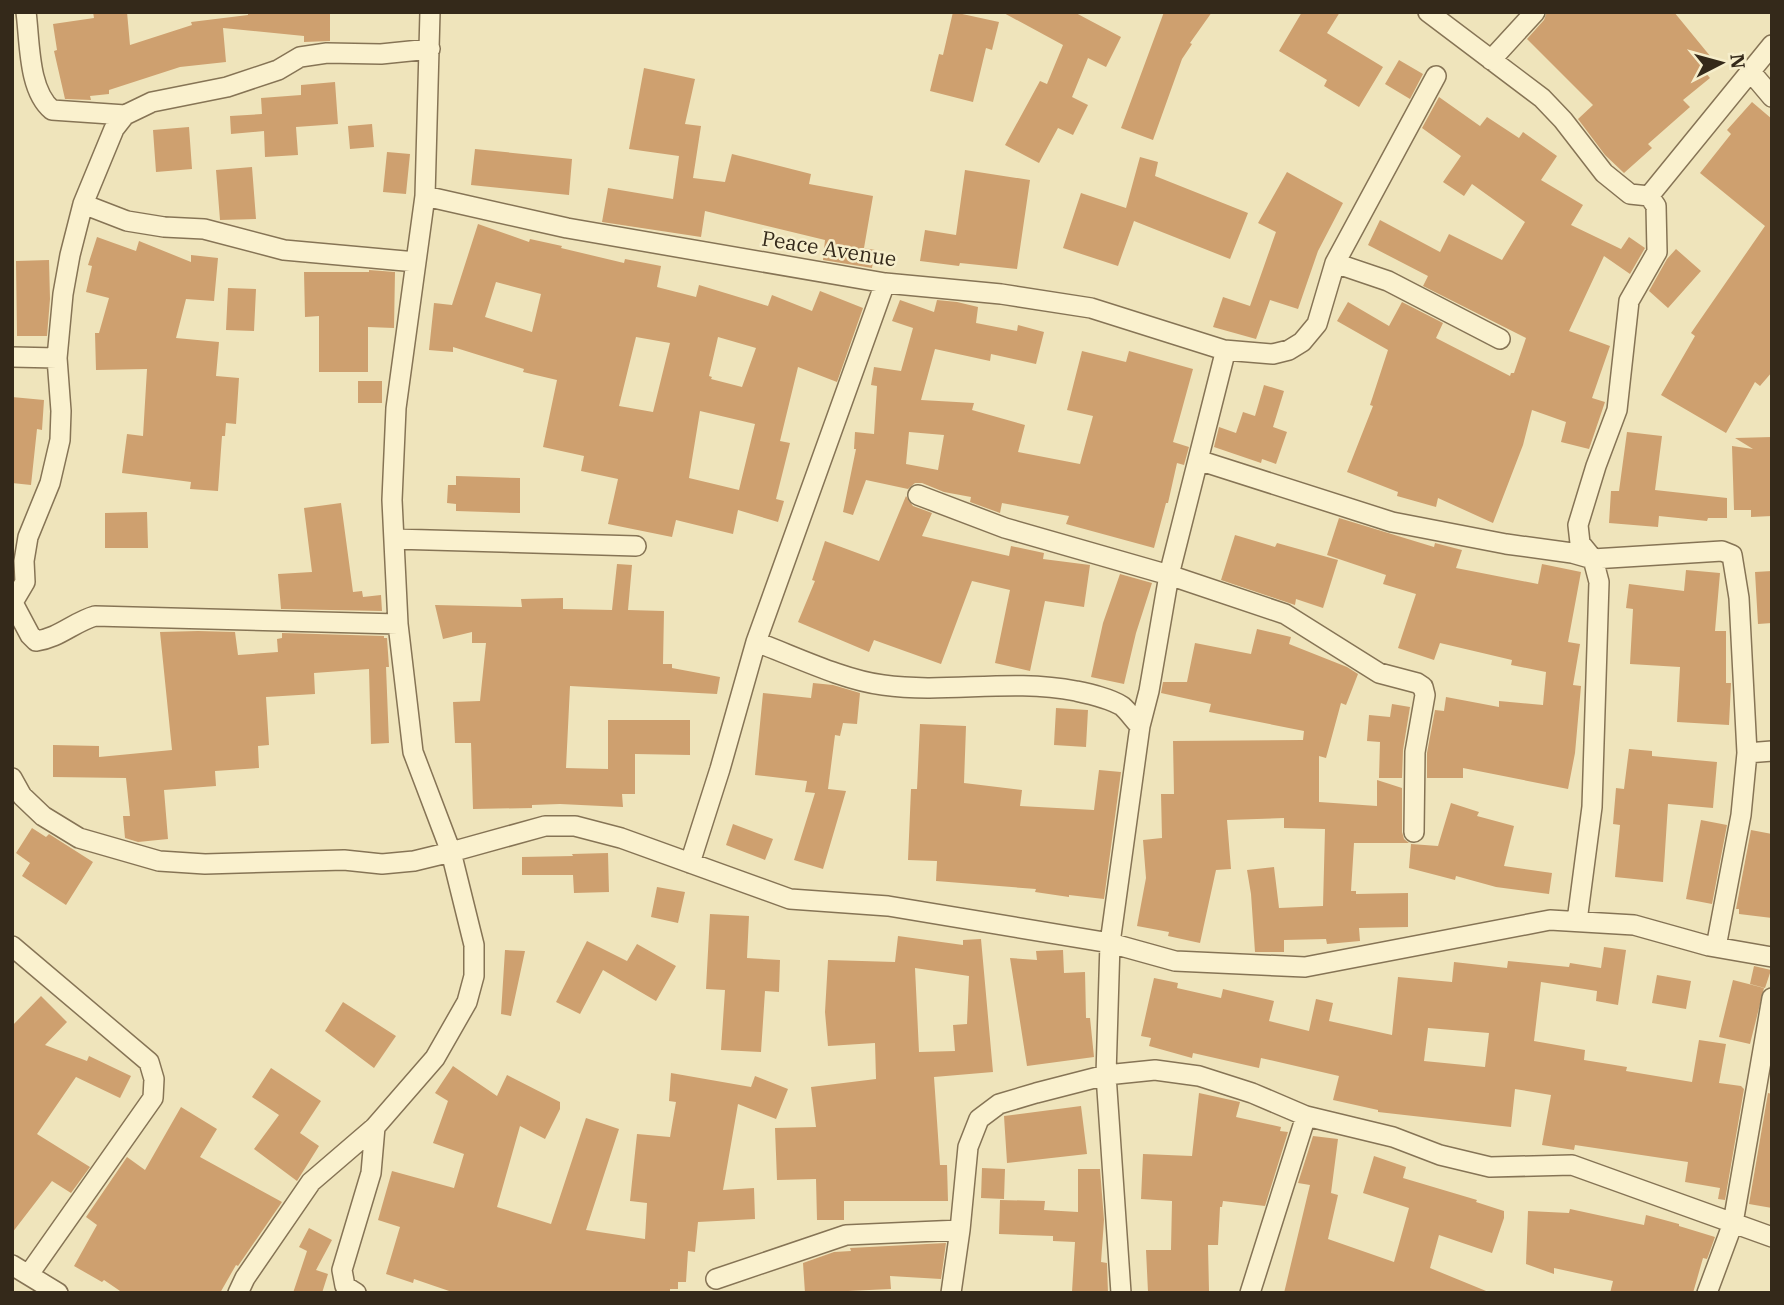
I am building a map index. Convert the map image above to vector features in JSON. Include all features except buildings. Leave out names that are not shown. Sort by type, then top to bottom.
[{"type":"street","points":[[26,12],[35,84],[43,103],[52,110],[125,115]]},
{"type":"street","points":[[238,1293],[245,1278],[310,1182],[375,1127],[435,1058],[467,1002],[474,976],[474,945],[451,852],[413,752],[398,624],[392,500],[396,408],[425,196],[430,12]]},
{"type":"street","points":[[1491,60],[1535,12]]},
{"type":"street","points":[[1434,14],[1542,98],[1563,120],[1604,173],[1630,194],[1649,196],[1656,206],[1657,252],[1629,301],[1617,410],[1578,525],[1580,542],[1593,559],[1599,582],[1592,795],[1577,921]]},
{"type":"street","points":[[1649,196],[1772,46]]},
{"type":"street","points":[[398,624],[96,616],[83,620],[65,632],[36,641],[13,603],[25,582],[23,561],[28,537],[50,483],[60,440],[57,358],[63,294],[83,204],[114,129],[125,115],[152,102],[227,87],[278,70],[300,57],[430,49]]},
{"type":"street","points":[[1751,71],[1772,97]]},
{"type":"street","name":"Peace Avenue","points":[[425,196],[567,228],[885,283],[1001,294],[1091,308],[1224,350],[1273,354],[1289,350],[1301,342],[1317,324],[1335,263],[1436,76]]},
{"type":"street","points":[[83,204],[127,221],[164,227],[204,229],[284,250],[416,262]]},
{"type":"street","points":[[1335,263],[1388,281],[1500,339]]},
{"type":"street","points":[[690,863],[720,769],[755,642],[885,283]]},
{"type":"street","points":[[1121,1293],[1106,1075],[1110,943],[1140,726],[1149,691],[1169,575],[1224,350]]},
{"type":"street","points":[[12,357],[57,358]]},
{"type":"street","points":[[1198,460],[1392,522],[1506,544],[1572,553],[1593,559],[1722,551],[1732,555],[1739,598],[1747,753],[1741,815],[1716,947]]},
{"type":"street","points":[[918,495],[1005,528],[1169,575],[1285,614],[1379,673],[1417,682],[1423,687],[1425,695],[1415,752],[1414,832]]},
{"type":"street","points":[[394,539],[636,546]]},
{"type":"street","points":[[755,642],[879,685],[919,689],[977,685],[1045,685],[1091,694],[1122,707],[1140,726]]},
{"type":"street","points":[[1747,753],[1772,751]]},
{"type":"street","points":[[12,778],[22,796],[43,816],[79,838],[159,861],[205,863],[344,860],[382,864],[414,861],[545,826],[575,827],[621,838],[790,899],[888,906],[1110,943],[1175,961],[1305,967],[1550,920],[1634,925],[1716,947],[1772,957]]},
{"type":"street","points":[[12,946],[149,1062],[154,1079],[153,1098],[21,1270],[58,1293]]},
{"type":"street","points":[[1707,1293],[1733,1223],[1772,998]]},
{"type":"street","points":[[951,1293],[968,1147],[979,1119],[999,1104],[1106,1075],[1155,1070],[1199,1076],[1252,1093],[1306,1116],[1393,1137],[1440,1155],[1490,1167],[1572,1165],[1772,1237]]},
{"type":"street","points":[[1250,1293],[1306,1116]]},
{"type":"street","points":[[356,1293],[345,1286],[342,1270],[371,1173],[375,1127]]},
{"type":"street","points":[[716,1279],[846,1236],[960,1230]]}]
